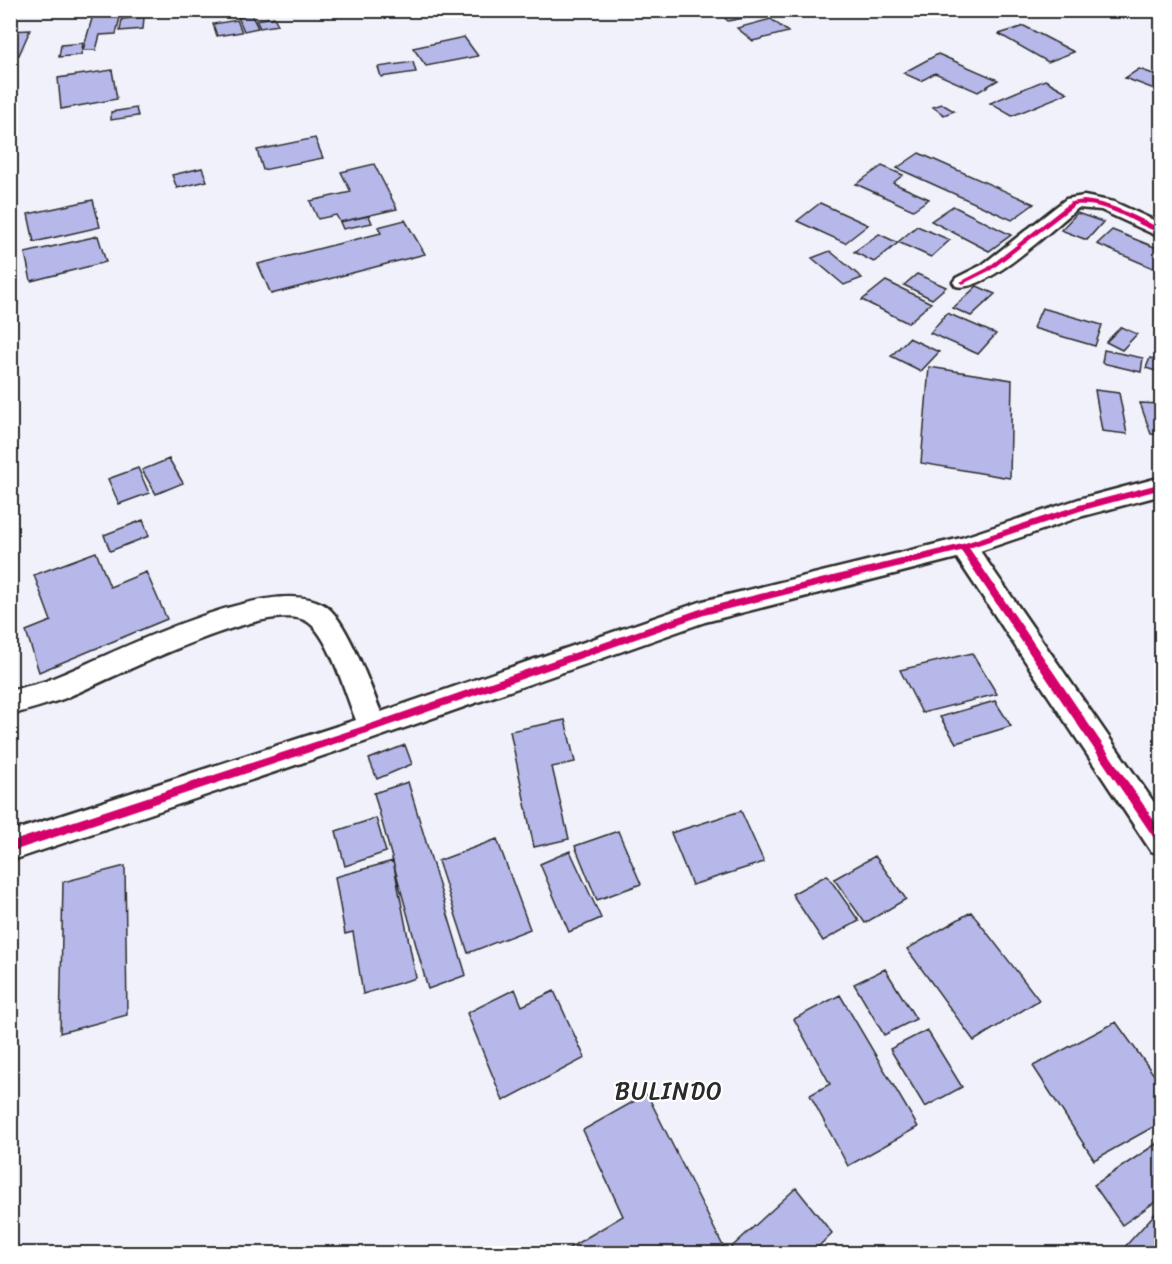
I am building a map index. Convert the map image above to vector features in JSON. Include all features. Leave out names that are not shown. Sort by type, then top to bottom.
[{"type":"street","points":[[963,282],[989,269],[1073,203],[1083,201],[1109,208],[1161,232]]},
{"type":"street","points":[[10,847],[373,727],[703,612],[963,546],[1079,508],[1161,486]]},
{"type":"street","points":[[963,546],[1161,841]]},
{"type":"street","points":[[10,703],[55,690],[227,618],[294,606],[316,614],[332,634],[373,727]]},
{"type":"building","points":[[716,10],[736,10],[744,18],[728,21]]},
{"type":"building","points":[[121,13],[116,34],[100,35],[96,50],[83,50],[93,15]]},
{"type":"building","points":[[251,14],[258,28],[244,31],[238,17]]},
{"type":"building","points":[[144,17],[143,29],[120,31],[122,19]]},
{"type":"building","points":[[274,17],[278,25],[260,28],[256,20]]},
{"type":"building","points":[[771,19],[788,32],[753,41],[737,28]]},
{"type":"building","points":[[237,20],[242,32],[217,36],[213,24]]},
{"type":"building","points":[[1024,26],[1074,52],[1048,62],[999,34]]},
{"type":"building","points":[[30,30],[19,55],[10,55],[10,31]]},
{"type":"building","points":[[464,37],[478,56],[426,66],[413,48]]},
{"type":"building","points":[[83,43],[81,55],[59,57],[61,45]]},
{"type":"building","points":[[938,54],[998,80],[978,92],[935,73],[921,81],[903,73]]},
{"type":"building","points":[[413,62],[416,72],[381,77],[378,67]]},
{"type":"building","points":[[1139,69],[1162,77],[1162,92],[1125,78]]},
{"type":"building","points":[[112,70],[117,99],[61,109],[58,78]]},
{"type":"building","points":[[1045,80],[1068,93],[1012,116],[990,103]]},
{"type":"building","points":[[942,104],[954,111],[944,115],[933,107]]},
{"type":"building","points":[[136,108],[138,116],[111,120],[111,112]]},
{"type":"building","points":[[315,138],[323,158],[263,170],[257,150]]},
{"type":"building","points":[[919,153],[1034,204],[1012,220],[897,168]]},
{"type":"building","points":[[374,164],[397,209],[340,222],[336,215],[318,219],[310,201],[351,192],[341,172]]},
{"type":"building","points":[[882,166],[903,175],[893,183],[929,199],[913,210],[856,184]]},
{"type":"building","points":[[202,168],[207,181],[177,188],[172,175]]},
{"type":"building","points":[[93,200],[100,227],[34,242],[28,214]]},
{"type":"building","points":[[820,203],[868,225],[845,243],[797,221]]},
{"type":"building","points":[[953,206],[1011,235],[989,251],[931,221]]},
{"type":"building","points":[[1077,213],[1103,222],[1087,240],[1061,230]]},
{"type":"building","points":[[369,216],[372,223],[343,229],[340,222]]},
{"type":"building","points":[[405,220],[425,254],[271,294],[258,264],[381,233],[378,227]]},
{"type":"building","points":[[917,226],[950,240],[931,257],[898,242]]},
{"type":"building","points":[[1112,230],[1162,250],[1162,269],[1160,271],[1097,244]]},
{"type":"building","points":[[879,234],[898,243],[874,262],[854,252]]},
{"type":"building","points":[[98,236],[106,262],[31,281],[25,253]]},
{"type":"building","points":[[830,251],[862,278],[844,285],[812,258]]},
{"type":"building","points":[[917,274],[946,287],[932,299],[904,285]]},
{"type":"building","points":[[886,281],[931,303],[908,323],[862,300]]},
{"type":"building","points":[[977,286],[995,294],[971,316],[953,308]]},
{"type":"building","points":[[1042,308],[1102,325],[1095,346],[1033,328]]},
{"type":"building","points":[[947,313],[996,334],[978,354],[930,333]]},
{"type":"building","points":[[1121,327],[1137,334],[1122,350],[1106,342]]},
{"type":"building","points":[[909,338],[939,352],[921,371],[891,356]]},
{"type":"building","points":[[1104,350],[1143,358],[1141,372],[1102,363]]},
{"type":"building","points":[[1150,358],[1162,361],[1162,373],[1146,368]]},
{"type":"building","points":[[929,367],[1012,380],[1010,478],[921,463]]},
{"type":"building","points":[[1095,390],[1119,393],[1127,434],[1102,431]]},
{"type":"building","points":[[1140,403],[1162,404],[1162,435],[1151,434]]},
{"type":"building","points":[[169,459],[183,483],[156,494],[142,470]]},
{"type":"building","points":[[138,468],[149,493],[119,504],[108,479]]},
{"type":"building","points":[[143,520],[149,536],[110,551],[104,535]]},
{"type":"building","points":[[96,552],[110,587],[146,572],[167,619],[39,672],[26,631],[51,621],[34,575]]},
{"type":"building","points":[[972,653],[997,694],[922,713],[900,670]]},
{"type":"building","points":[[995,701],[1011,726],[956,743],[940,717]]},
{"type":"building","points":[[565,720],[575,762],[552,767],[569,839],[534,847],[510,731]]},
{"type":"building","points":[[405,745],[412,764],[377,779],[369,759]]},
{"type":"building","points":[[408,782],[466,975],[428,989],[374,793]]},
{"type":"building","points":[[741,811],[764,862],[692,885],[671,833]]},
{"type":"building","points":[[376,818],[386,852],[345,866],[336,831]]},
{"type":"building","points":[[618,831],[641,884],[597,900],[575,846]]},
{"type":"building","points":[[497,839],[530,929],[468,953],[438,861]]},
{"type":"building","points":[[570,851],[601,918],[569,932],[540,864]]},
{"type":"building","points":[[875,856],[906,899],[865,923],[834,879]]},
{"type":"building","points":[[393,861],[416,978],[363,994],[353,932],[345,934],[335,877]]},
{"type":"building","points":[[125,866],[127,1015],[60,1033],[63,882]]},
{"type":"building","points":[[827,875],[859,921],[823,941],[792,894]]},
{"type":"building","points":[[971,912],[1039,1000],[974,1041],[907,949]]},
{"type":"building","points":[[885,969],[916,1019],[884,1035],[854,984]]},
{"type":"building","points":[[515,989],[522,1006],[554,991],[585,1058],[503,1101],[467,1013]]},
{"type":"building","points":[[840,995],[918,1127],[848,1166],[810,1095],[830,1084],[794,1019]]},
{"type":"building","points":[[1116,1022],[1162,1086],[1162,1122],[1094,1160],[1033,1066]]},
{"type":"building","points":[[927,1030],[962,1087],[925,1107],[890,1049]]},
{"type":"building","points":[[647,1094],[724,1248],[715,1254],[559,1254],[623,1216],[583,1130]]},
{"type":"building","points":[[1162,1140],[1162,1197],[1122,1225],[1094,1185]]},
{"type":"building","points":[[796,1188],[832,1233],[811,1254],[724,1254]]},
{"type":"building","points":[[1162,1206],[1162,1254],[1123,1254],[1121,1251]]},
{"type":"cycle path","points":[[963,282],[989,269],[1073,203],[1096,203],[1107,206],[1162,232]]},
{"type":"cycle path","points":[[10,847],[373,727],[703,612],[963,547],[1079,508],[1162,486]]},
{"type":"cycle path","points":[[963,547],[1162,841]]},
{"type":"district","name":"BULINDO","points":[[669,1091]]}]
